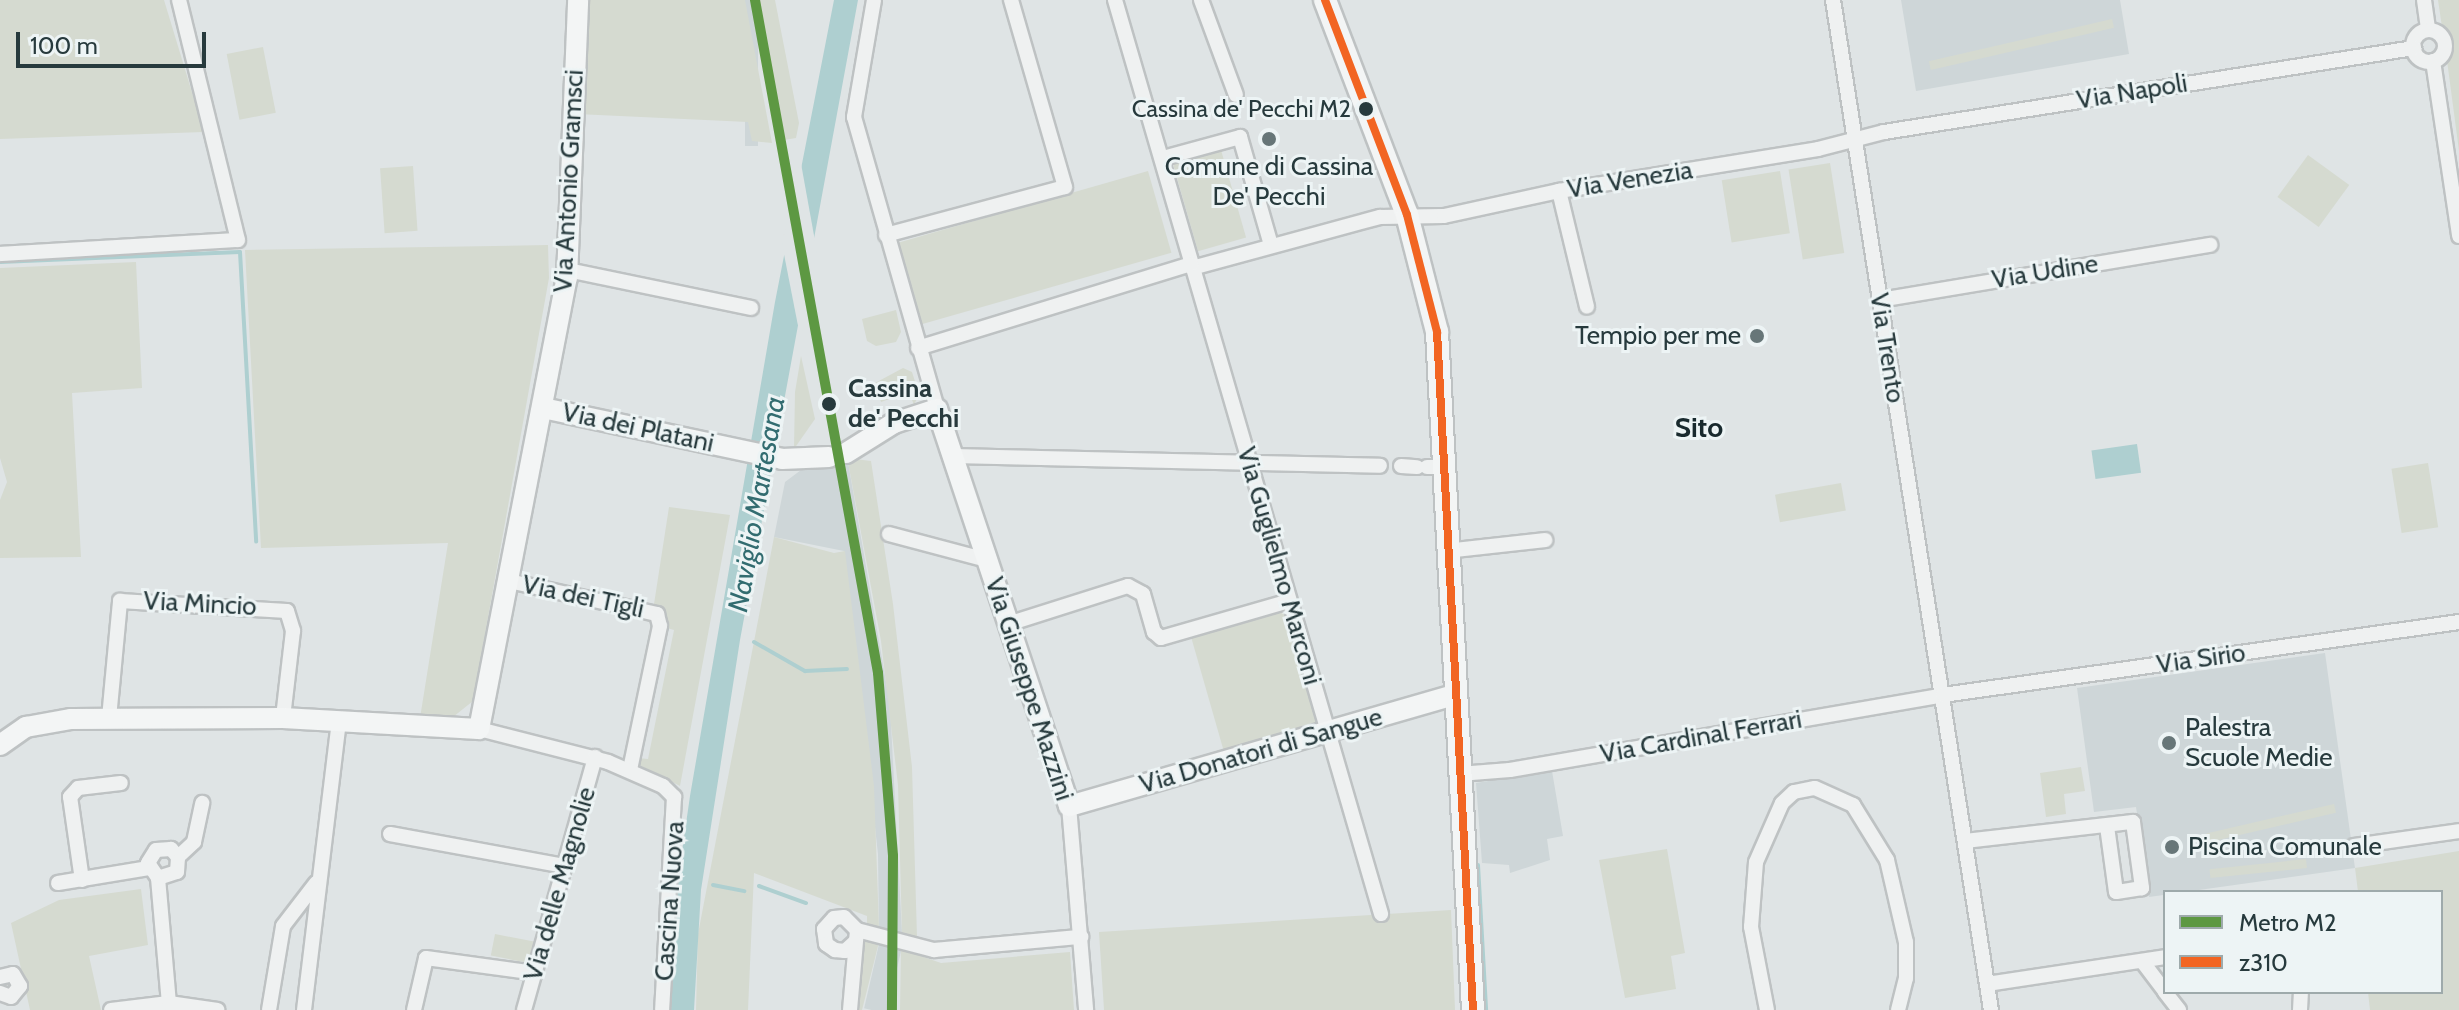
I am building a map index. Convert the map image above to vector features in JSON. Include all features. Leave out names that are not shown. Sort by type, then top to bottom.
[{"type":"main road","points":[[1325,0],[1407,215],[1437,332],[1428,467],[1446,551],[1473,1010]]},
{"type":"street","points":[[0,254],[238,240],[179,0]]},
{"type":"street","name":"Via Antonio Gramsci","points":[[543,408],[568,270],[578,0]]},
{"type":"street","name":"Via Giuseppe Mazzini","points":[[874,0],[854,117],[937,409],[1069,806],[1086,1010]]},
{"type":"street","name":"Via Guglielmo Marconi","points":[[1115,0],[1381,914]]},
{"type":"street","points":[[1201,0],[1236,95]]},
{"type":"street","name":"Via Trento","points":[[1833,0],[1852,140],[1880,300],[1991,1010]]},
{"type":"street","points":[[2424,0],[2428,30]]},
{"type":"street","points":[[886,235],[1065,187],[1014,1]]},
{"type":"street","points":[[2428,30],[2452,42],[2433,61],[2420,59],[2414,48],[2416,36],[2428,30]]},
{"type":"street","name":"Via Napoli","points":[[1852,140],[2414,48]]},
{"type":"street","points":[[2433,61],[2459,236]]},
{"type":"street","points":[[1163,158],[1240,137],[1271,245]]},
{"type":"street","name":"Via Venezia","points":[[920,352],[1192,268],[1370,219],[1407,215],[1444,216],[1559,191],[1852,140]]},
{"type":"street","points":[[1559,191],[1587,307]]},
{"type":"street","name":"Via Udine","points":[[1880,300],[2210,245]]},
{"type":"street","points":[[568,270],[751,308]]},
{"type":"street","name":"Via dei Platani","points":[[543,408],[776,458],[837,455],[894,423],[937,409]]},
{"type":"street","name":"Via dei Tigli","points":[[479,729],[543,408]]},
{"type":"street","points":[[953,456],[1380,466]]},
{"type":"street","points":[[1401,466],[1428,467]]},
{"type":"street","name":"Via Giuseppe Mazzini","points":[[889,534],[987,560]]},
{"type":"street","points":[[1446,551],[1545,540]]},
{"type":"street","name":"Via dei Tigli","points":[[509,581],[657,614],[660,626],[630,770]]},
{"type":"street","points":[[1008,624],[1128,586],[1143,594],[1153,630],[1161,638],[1289,601]]},
{"type":"street","name":"Via Mincio","points":[[109,718],[120,601],[287,611],[293,631],[283,718]]},
{"type":"street","name":"Via Sirio","points":[[1943,695],[2459,622]]},
{"type":"street","name":"Via Donatori di Sangue","points":[[1069,806],[1454,695]]},
{"type":"street","name":"Via Cardinal Ferrari","points":[[1459,774],[1510,770],[1943,695]]},
{"type":"street","points":[[0,745],[41,723],[109,718],[283,718],[479,729]]},
{"type":"street","points":[[304,1010],[316,883],[339,721]]},
{"type":"street","name":"Cascina Nuova","points":[[479,729],[595,757],[667,789],[676,804],[662,1010]]},
{"type":"street","name":"Via delle Magnolie","points":[[524,1010],[595,757]]},
{"type":"street","points":[[82,880],[70,797],[78,788],[121,783]]},
{"type":"street","points":[[1767,1010],[1751,927],[1756,862],[1782,803],[1794,792],[1815,788],[1853,805],[1887,860],[1906,942],[1906,978],[1898,1010]]},
{"type":"street","points":[[58,883],[177,872],[178,857],[194,842],[202,803]]},
{"type":"street","points":[[1965,841],[2133,822],[2142,888],[2116,892],[2107,826]]},
{"type":"street","points":[[2354,846],[2459,831]]},
{"type":"street","points":[[390,834],[565,866]]},
{"type":"street","points":[[169,1003],[151,853],[161,848],[178,857]]},
{"type":"street","points":[[269,1010],[283,926],[316,883]]},
{"type":"street","points":[[850,1010],[856,936],[844,917],[826,924],[826,944],[840,951],[851,977]]},
{"type":"street","points":[[840,951],[856,936],[879,936],[934,950],[1081,937]]},
{"type":"street","points":[[1987,984],[2163,957]]},
{"type":"street","points":[[414,1010],[426,958],[535,973]]},
{"type":"street","points":[[2142,961],[2163,989]]},
{"type":"street","points":[[0,977],[13,974],[20,986],[11,997],[0,993]]},
{"type":"street","points":[[2167,994],[2179,1010]]},
{"type":"street","points":[[112,1009],[169,1003],[218,1010]]},
{"type":"shaded area","points":[[0,0],[164,0],[204,132],[0,139]]},
{"type":"shaded area","points":[[583,0],[745,0],[772,143],[752,141],[748,122],[577,114]]},
{"type":"shaded area","points":[[745,0],[758,0],[758,146],[745,146]]},
{"type":"shaded area","points":[[758,0],[775,0],[799,123],[796,138],[784,140]]},
{"type":"shaded area","points":[[1901,0],[2120,0],[2129,54],[1916,91]]},
{"type":"shaded area","points":[[2438,0],[2459,0],[2459,151],[2448,68]]},
{"type":"shaded area","points":[[2112,19],[2114,28],[1931,70],[1929,61]]},
{"type":"shaded area","points":[[263,47],[276,113],[239,120],[227,54]]},
{"type":"shaded area","points":[[1221,150],[1246,237],[1198,251],[1173,164]]},
{"type":"shaded area","points":[[2308,155],[2349,185],[2319,227],[2277,197]]},
{"type":"shaded area","points":[[1830,163],[1844,253],[1803,259],[1789,170]]},
{"type":"shaded area","points":[[413,166],[418,231],[385,233],[380,168]]},
{"type":"shaded area","points":[[1148,171],[1171,253],[913,327],[889,245]]},
{"type":"shaded area","points":[[1780,171],[1790,233],[1732,242],[1722,180]]},
{"type":"shaded area","points":[[548,245],[549,278],[473,701],[448,721],[420,718],[448,543],[261,548],[245,250]]},
{"type":"shaded area","points":[[136,262],[142,388],[72,393],[81,557],[0,558],[0,500],[7,482],[0,458],[0,268]]},
{"type":"shaded area","points":[[896,310],[901,332],[896,342],[876,346],[867,341],[862,319]]},
{"type":"shaded area","points":[[801,356],[815,419],[794,449],[795,392]]},
{"type":"shaded area","points":[[903,368],[912,372],[919,394],[914,405],[909,392],[881,402],[875,383]]},
{"type":"shaded area","points":[[855,459],[871,461],[893,604],[912,767],[917,937],[902,933],[898,785],[881,641],[848,462]]},
{"type":"shaded area","points":[[848,462],[890,705],[902,933],[879,928],[878,854],[844,551],[774,537],[785,482],[805,467]]},
{"type":"shaded area","points":[[2428,463],[2438,527],[2402,533],[2391,469]]},
{"type":"shaded area","points":[[1841,483],[1846,511],[1780,522],[1775,495]]},
{"type":"shaded area","points":[[669,507],[730,515],[680,786],[637,764],[638,758],[648,759],[674,630],[667,628],[667,616],[654,604]]},
{"type":"shaded area","points":[[774,537],[834,553],[845,551],[874,786],[879,928],[867,925],[867,916],[754,873],[748,1010],[696,1010],[698,934]]},
{"type":"shaded area","points":[[1290,601],[1327,731],[1226,760],[1189,630]]},
{"type":"shaded area","points":[[2325,653],[2355,868],[2199,890],[2163,890],[2163,895],[2149,897],[2136,807],[2094,812],[2077,688]]},
{"type":"shaded area","points":[[2081,767],[2085,791],[2064,794],[2066,814],[2046,817],[2040,773]]},
{"type":"shaded area","points":[[1552,771],[1563,836],[1547,839],[1550,860],[1510,873],[1509,865],[1482,863],[1476,783]]},
{"type":"shaded area","points":[[2334,804],[2336,813],[2208,842],[2206,833]]},
{"type":"shaded area","points":[[1667,849],[1685,953],[1671,956],[1676,989],[1625,998],[1599,860]]},
{"type":"shaded area","points":[[2459,851],[2459,1010],[2370,1010],[2368,994],[2443,994],[2443,890],[2358,890],[2355,868]]},
{"type":"shaded area","points":[[2306,859],[2307,868],[2210,878],[2210,869]]},
{"type":"shaded area","points":[[141,889],[148,945],[89,956],[101,1010],[30,1010],[11,923],[59,900]]},
{"type":"shaded area","points":[[1451,910],[1455,1010],[1104,1010],[1099,932]]},
{"type":"shaded area","points":[[495,934],[535,942],[531,963],[491,956]]},
{"type":"shaded area","points":[[863,940],[879,944],[862,1010],[846,1008]]},
{"type":"shaded area","points":[[879,944],[901,949],[887,1010],[864,1008]]},
{"type":"shaded area","points":[[901,949],[941,963],[1070,952],[1074,1010],[900,1010]]},
{"type":"water","name":"Naviglio Martesana","points":[[834,0],[858,0],[740,640],[701,890],[694,1010],[669,1010],[673,914],[690,796],[775,302]]},
{"type":"water","points":[[2137,444],[2141,473],[2095,479],[2091,450]]},
{"type":"pier","points":[[800,158],[817,252],[801,341],[782,244]]},
{"type":"waterway","points":[[0,262],[240,252],[256,542]]},
{"type":"waterway","points":[[754,642],[805,671],[847,669]]},
{"type":"waterway","points":[[1478,865],[1486,1010]]},
{"type":"waterway","points":[[713,885],[744,891]]},
{"type":"waterway","points":[[759,886],[806,903]]},
{"type":"metro line","name":"M2","points":[[755,0],[878,673],[893,856],[892,1010]]},
{"type":"transit line","name":"z310","points":[[1325,0],[1407,215],[1437,332],[1473,1010]]},
{"type":"place","name":"Cassina de' Pecchi M2","points":[[1366,109]]},
{"type":"place","name":"Comune di Cassina De' Pecchi","points":[[1269,139]]},
{"type":"place","name":"Tempio per me","points":[[1757,336]]},
{"type":"place","name":"Cassina de' Pecchi","points":[[829,404]]},
{"type":"place","name":"Palestra Scuole Medie","points":[[2169,743]]},
{"type":"place","name":"Piscina Comunale","points":[[2172,847]]},
{"type":"district","name":"Sito","points":[[1699,427]]}]
